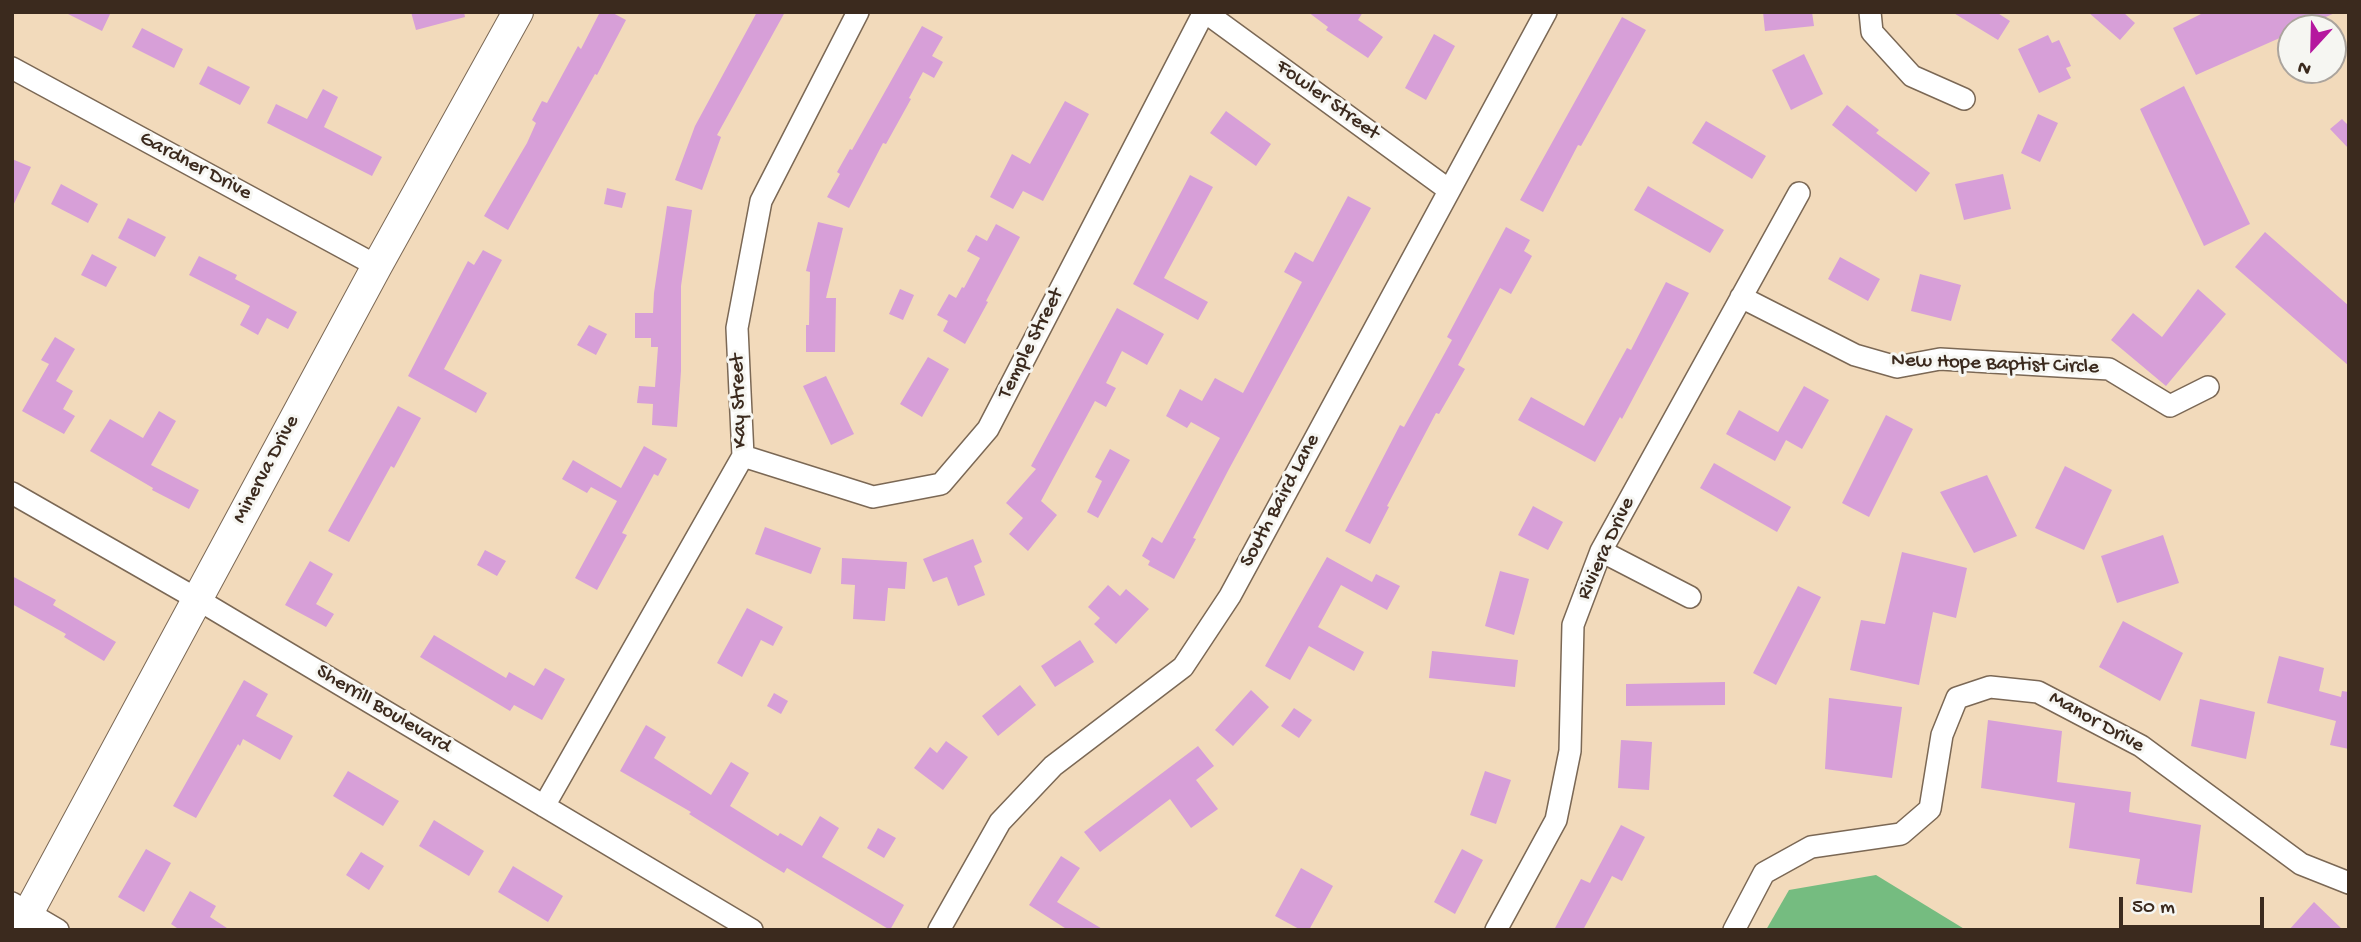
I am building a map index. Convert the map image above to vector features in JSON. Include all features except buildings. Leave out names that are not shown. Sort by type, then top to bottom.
[{"type":"street","name":"Minerva Drive","points":[[20,915],[197,599],[518,12]]},
{"type":"street","name":"Kay Street","points":[[544,806],[743,456],[737,328],[761,201],[858,12]]},
{"type":"street","name":"Temple Street","points":[[743,456],[873,497],[941,484],[988,429],[1204,12]]},
{"type":"street","name":"Fowler Street","points":[[1204,12],[1449,190]]},
{"type":"street","name":"South Baird Lane","points":[[939,930],[1000,822],[1053,766],[1183,667],[1230,596],[1546,12]]},
{"type":"street","points":[[1870,12],[1871,32],[1912,76],[1964,99]]},
{"type":"street","name":"Gardner Drive","points":[[12,68],[377,266]]},
{"type":"street","name":"Riviera Drive","points":[[1496,930],[1556,820],[1570,751],[1573,625],[1601,551],[1799,193]]},
{"type":"street","name":"New Hope Baptist Circle","points":[[1741,296],[1855,355],[1897,367],[1940,359],[2109,369],[2171,405],[2208,387]]},
{"type":"street","name":"Sherrill Boulevard","points":[[12,493],[197,599],[752,930]]},
{"type":"street","points":[[1601,551],[1690,597]]},
{"type":"street","name":"Manor Drive","points":[[1734,930],[1764,873],[1811,847],[1901,834],[1930,809],[1942,735],[1957,698],[1990,687],[2038,692],[2141,746],[2301,864],[2349,883]]},
{"type":"street","points":[[20,915],[58,930]]},
{"type":"green space","points":[[1876,875],[1966,930],[1766,930],[1789,890]]}]
